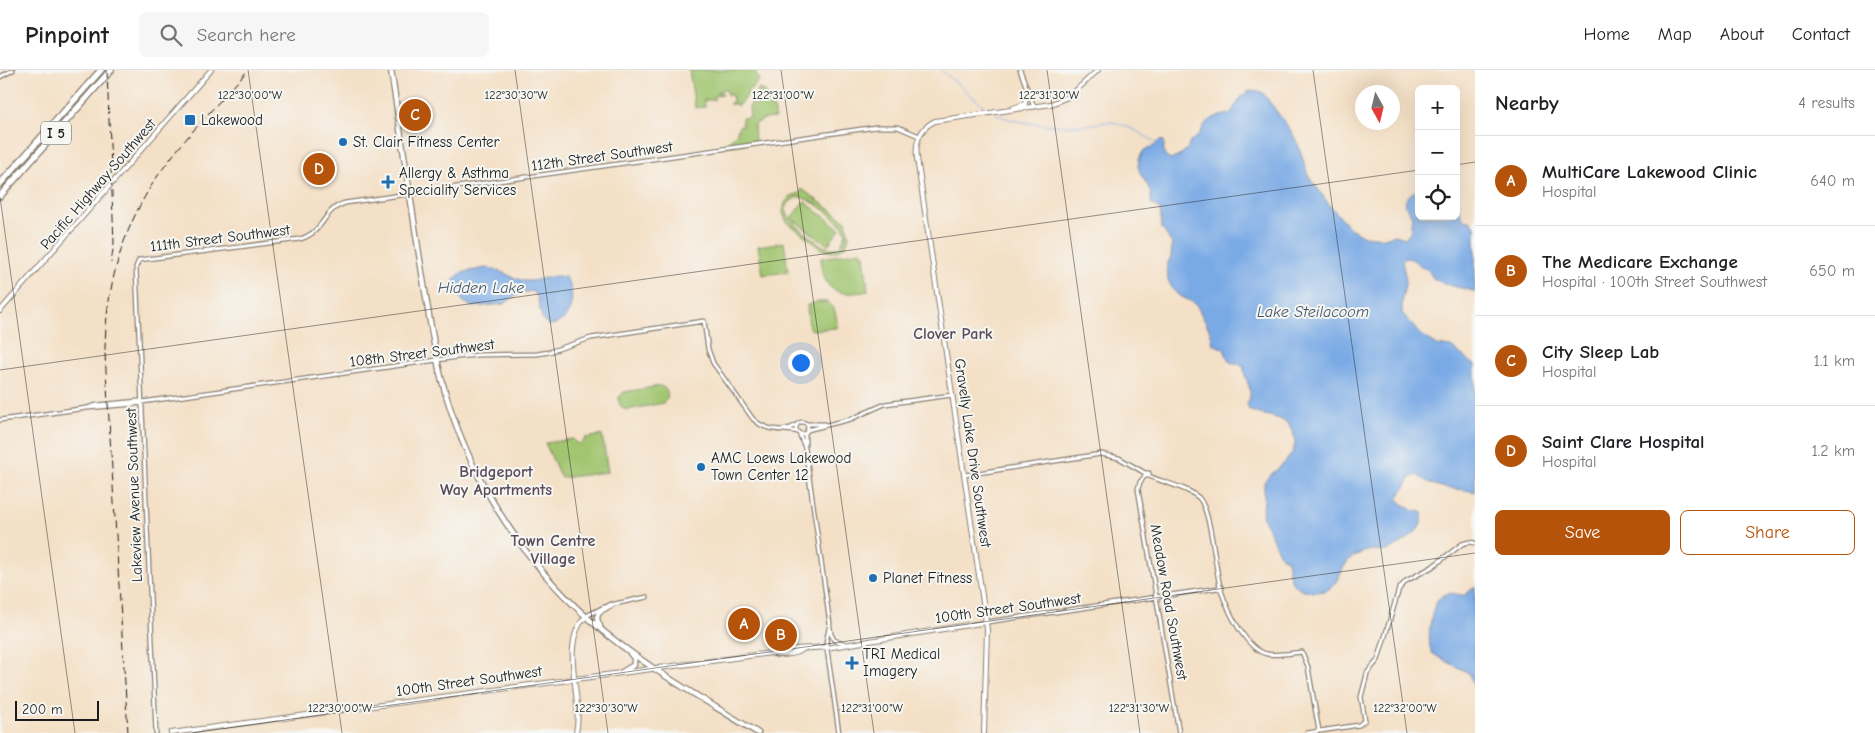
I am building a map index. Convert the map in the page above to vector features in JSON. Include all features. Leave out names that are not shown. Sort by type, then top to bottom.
[{"type":"highway","name":"I 5","points":[[0,184],[101,70]]},
{"type":"highway","name":"I 5","points":[[0,196],[111,70]]},
{"type":"main road","name":"Pacific Highway Southwest","points":[[0,311],[211,70]]},
{"type":"main road","points":[[391,70],[438,360],[448,400],[462,438],[474,467],[494,504],[514,535],[545,574],[603,631],[654,668],[758,733]]},
{"type":"main road","points":[[920,136],[925,127],[935,121],[1051,104],[1067,98],[1098,70]]},
{"type":"main road","points":[[1004,111],[1025,104],[1027,89]]},
{"type":"main road","name":"Gravelly Lake Drive Southwest","points":[[920,136],[917,144],[917,155],[986,622],[988,650],[984,733]]},
{"type":"main road","points":[[603,631],[596,617],[600,611],[611,605]]},
{"type":"main road","points":[[576,733],[578,708],[574,679],[574,642],[577,629],[586,616]]},
{"type":"main road","name":"100th Street Southwest","points":[[171,733],[622,672],[771,653],[775,655],[798,652],[986,622]]},
{"type":"main road","points":[[622,672],[631,668],[634,663],[633,656],[626,648]]},
{"type":"street","points":[[0,77],[13,70]]},
{"type":"street","points":[[1020,70],[1035,107]]},
{"type":"street","name":"112th Street Southwest","points":[[300,239],[316,231],[330,212],[337,206],[345,203],[876,127],[898,127],[920,136]]},
{"type":"street","name":"111th Street Southwest","points":[[143,260],[300,239]]},
{"type":"street","name":"Lakeview Avenue Southwest","points":[[143,260],[139,260],[136,265],[156,733]]},
{"type":"street","name":"108th Street Southwest","points":[[0,420],[97,405],[142,402],[478,355],[537,354],[592,338],[704,321],[709,353],[717,370],[753,419],[760,425],[776,430]]},
{"type":"street","points":[[776,430],[806,431],[851,419],[884,404],[952,395]]},
{"type":"street","points":[[776,430],[791,428],[802,422],[807,424],[828,424]]},
{"type":"street","points":[[804,448],[807,424]]},
{"type":"street","points":[[797,425],[804,448],[830,634],[833,639],[846,644]]},
{"type":"street","points":[[964,475],[1101,454],[1119,458],[1146,475],[1185,490],[1200,500],[1207,516],[1220,588],[1232,617],[1244,636],[1258,651],[1272,654],[1302,652],[1308,667],[1320,731]]},
{"type":"street","points":[[1154,473],[1155,478]]},
{"type":"street","name":"Meadow Road Southwest","points":[[1146,475],[1140,482],[1138,489],[1179,733]]},
{"type":"street","points":[[1307,733],[1362,724],[1366,719],[1361,697],[1367,673],[1380,656],[1384,636],[1399,589],[1406,581],[1432,567],[1462,544],[1475,543]]},
{"type":"street","name":"100th Street Southwest","points":[[986,622],[1220,588]]},
{"type":"street","points":[[586,616],[611,605],[646,598]]},
{"type":"street","points":[[830,624],[826,647],[839,733]]},
{"type":"green space","points":[[689,70],[754,70],[759,80],[752,89],[747,91],[749,93],[738,106],[729,104],[733,102],[732,95],[727,95],[727,91],[723,89],[720,90],[723,94],[719,95],[718,90],[718,95],[714,96],[714,100],[704,100],[705,107],[695,108]]},
{"type":"green space","points":[[759,89],[765,92],[768,102],[773,101],[771,105],[775,111],[775,118],[764,119],[754,125],[755,142],[725,147],[723,145],[736,135],[739,126],[742,126],[742,118],[750,117],[749,108]]},
{"type":"green space","points":[[802,189],[846,221],[849,236],[846,245],[832,252],[823,250],[786,221],[783,212],[785,203],[791,196],[800,193]],"holes":[[[798,197],[825,210],[844,228],[846,233],[841,245],[833,248],[824,247],[792,221],[787,211],[787,206],[790,201]]]},
{"type":"green space","points":[[804,201],[840,229],[828,245],[791,218]]},
{"type":"green space","points":[[784,242],[788,272],[763,275],[758,246]]},
{"type":"green space","points":[[861,251],[864,255],[868,291],[848,293],[834,290],[825,278],[821,258]]},
{"type":"green space","points":[[817,302],[828,302],[831,304],[836,314],[837,328],[812,330],[809,328],[807,305]]},
{"type":"green space","points":[[660,386],[668,394],[667,399],[663,403],[627,410],[620,404],[619,397],[624,392]]},
{"type":"green space","points":[[602,435],[608,472],[561,478],[545,443],[573,439],[576,443],[580,444],[585,438]]},
{"type":"water","name":"Lake Steilacoom","points":[[1259,91],[1263,93],[1291,131],[1298,144],[1308,175],[1330,206],[1350,228],[1364,236],[1384,238],[1394,235],[1405,238],[1410,233],[1412,216],[1405,203],[1407,197],[1415,192],[1415,220],[1460,220],[1460,210],[1462,218],[1465,221],[1471,221],[1475,226],[1475,292],[1449,285],[1433,278],[1428,270],[1408,258],[1402,261],[1406,280],[1402,299],[1402,313],[1419,333],[1436,345],[1451,347],[1475,365],[1475,492],[1439,486],[1417,475],[1412,476],[1398,498],[1399,501],[1413,511],[1422,512],[1421,524],[1418,529],[1409,538],[1386,551],[1372,550],[1356,555],[1345,565],[1334,585],[1320,592],[1301,589],[1293,583],[1287,560],[1280,555],[1262,515],[1264,482],[1290,456],[1295,443],[1292,430],[1282,420],[1249,410],[1247,403],[1250,389],[1245,376],[1244,366],[1230,362],[1224,349],[1213,344],[1210,331],[1196,304],[1178,295],[1173,290],[1168,280],[1167,264],[1171,257],[1172,244],[1162,228],[1160,210],[1151,203],[1150,191],[1138,167],[1138,162],[1144,150],[1154,146],[1161,139],[1164,141],[1164,152],[1167,158],[1170,160],[1179,156],[1188,148],[1189,143],[1199,135],[1205,124],[1215,117],[1230,114],[1246,93]]},
{"type":"water","name":"Hidden Lake","points":[[490,268],[526,281],[555,276],[565,277],[569,283],[572,299],[567,314],[563,320],[556,324],[548,325],[542,318],[537,296],[531,291],[518,294],[504,304],[472,307],[463,301],[457,293],[454,279],[461,273]]},
{"type":"water","points":[[1475,586],[1475,697],[1469,673],[1431,652],[1429,639],[1430,622],[1438,600],[1448,593],[1465,595]]},
{"type":"waterway","points":[[941,70],[990,111]]},
{"type":"waterway","points":[[996,114],[1015,121],[1066,126],[1102,122],[1117,123],[1129,127],[1157,143]]},
{"type":"railway","points":[[107,70],[114,243],[111,263]]},
{"type":"railway","points":[[128,733],[105,354],[108,307],[112,284],[125,240],[144,197],[167,163],[189,136],[248,70]]},
{"type":"place","name":"City Sleep Lab","points":[[415,115]]},
{"type":"place","name":"Lakewood","points":[[190,120]]},
{"type":"place","name":"St. Clair Fitness Center","points":[[343,142]]},
{"type":"place","name":"Saint Clare Hospital","points":[[319,169]]},
{"type":"place","name":"Allergy & Asthma Speciality Services","points":[[388,182]]},
{"type":"place","name":"AMC Loews Lakewood Town Center 12","points":[[701,467]]},
{"type":"place","name":"Planet Fitness","points":[[873,578]]},
{"type":"place","name":"MultiCare Lakewood Clinic","points":[[744,624]]},
{"type":"place","name":"The Medicare Exchange","points":[[781,635]]},
{"type":"place","name":"TRI Medical Imagery","points":[[852,663]]},
{"type":"district","name":"Clover Park","points":[[953,333]]},
{"type":"district","name":"Bridgeport Way Apartments","points":[[496,480]]},
{"type":"district","name":"Town Centre Village","points":[[553,549]]}]
